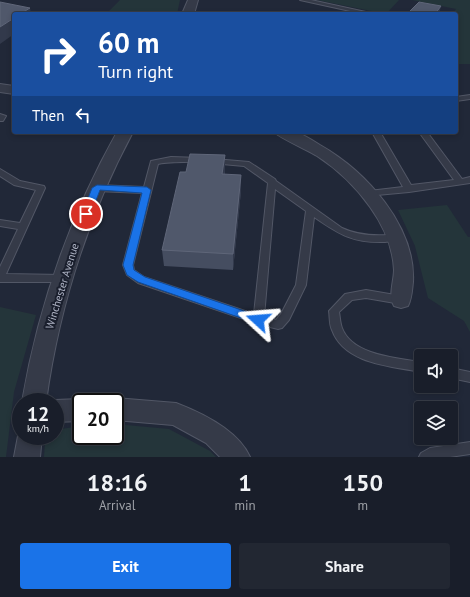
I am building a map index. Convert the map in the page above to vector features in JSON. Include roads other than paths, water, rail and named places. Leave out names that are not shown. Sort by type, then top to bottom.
[{"type":"street","points":[[189,12],[193,0]]},
{"type":"street","points":[[0,88],[12,90]]},
{"type":"street","name":"Winchester Avenue","points":[[35,393],[39,367],[66,266],[97,188],[124,134]]},
{"type":"street","points":[[288,134],[296,137],[329,156],[362,185],[388,220],[396,238],[403,267],[401,300]]},
{"type":"street","points":[[124,410],[176,414],[215,434],[237,457]]},
{"type":"street","points":[[27,457],[29,445]]},
{"type":"lane","points":[[303,0],[362,12]]},
{"type":"lane","points":[[458,99],[470,97]]},
{"type":"lane","points":[[377,134],[409,189]]},
{"type":"lane","points":[[425,134],[460,182]]},
{"type":"lane","points":[[311,210],[301,285],[285,317],[278,325],[258,320],[141,280],[130,272],[128,265],[154,163],[162,160],[172,159],[238,162],[246,164],[272,181],[339,230],[352,237],[370,239],[396,238]]},
{"type":"lane","points":[[0,172],[17,183],[41,188],[0,278],[62,279]]},
{"type":"lane","points":[[369,194],[470,180]]},
{"type":"lane","points":[[258,320],[272,181]]},
{"type":"lane","points":[[97,188],[147,190]]},
{"type":"lane","points":[[0,223],[23,227]]},
{"type":"lane","points":[[401,300],[366,294],[349,297],[334,311],[337,329],[351,348],[373,358],[414,366]]},
{"type":"lane","points":[[458,374],[470,377]]},
{"type":"lane","points":[[426,457],[430,454],[470,448]]}]
